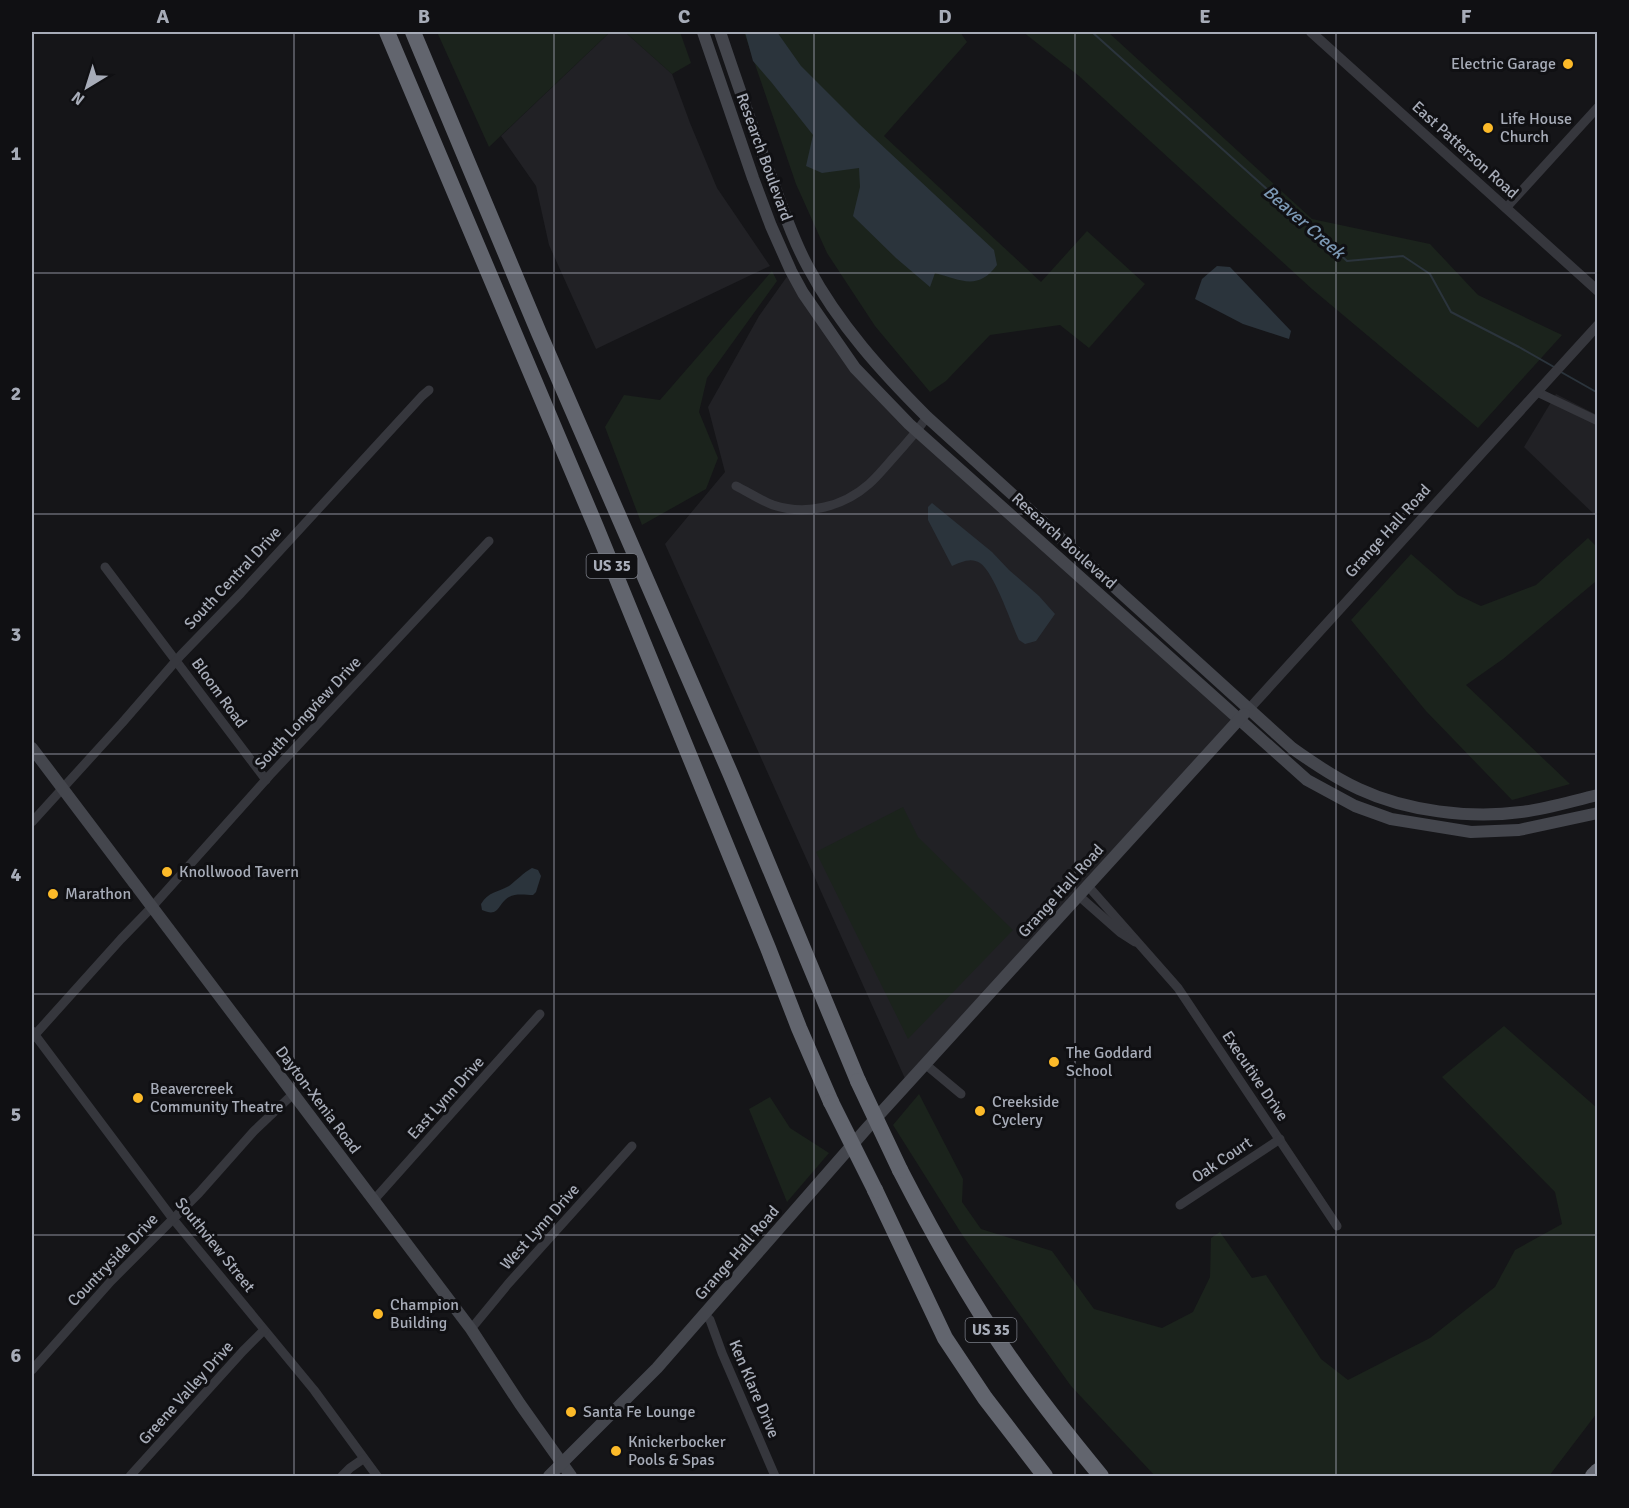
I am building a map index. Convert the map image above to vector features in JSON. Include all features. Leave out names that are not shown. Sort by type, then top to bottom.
[{"type":"highway","name":"US 35","points":[[387,32],[596,526],[831,1102],[903,1250],[938,1312],[999,1401],[1057,1476]]},
{"type":"highway","name":"US 35","points":[[413,32],[539,333],[731,775],[858,1081],[900,1170],[971,1298],[1061,1427],[1101,1476]]},
{"type":"highway","points":[[926,1220],[1031,1373],[1116,1476]]},
{"type":"highway","points":[[903,1250],[945,1338],[985,1398],[1045,1476]]},
{"type":"highway","points":[[1593,1476],[1598,1470]]},
{"type":"main road","name":"Research Boulevard","points":[[702,32],[753,178],[791,271],[803,293],[855,368],[917,431],[1307,780],[1355,806],[1391,819],[1471,832],[1519,830],[1598,813]]},
{"type":"main road","name":"Research Boulevard","points":[[720,32],[791,232],[831,306],[860,345],[927,417],[1292,748],[1328,773],[1360,790],[1401,804],[1447,813],[1521,812],[1598,795]]},
{"type":"main road","name":"Grange Hall Road","points":[[549,1476],[657,1368],[867,1128],[1249,709]]},
{"type":"main road","name":"Dayton-Xenia Road","points":[[32,748],[471,1329],[571,1476]]},
{"type":"street","name":"East Patterson Road","points":[[1311,32],[1598,291]]},
{"type":"street","points":[[1506,208],[1598,106]]},
{"type":"street","name":"Grange Hall Road","points":[[1249,709],[1598,325]]},
{"type":"street","name":"South Central Drive","points":[[32,822],[181,655],[429,390]]},
{"type":"street","points":[[1537,392],[1598,421]]},
{"type":"street","points":[[736,486],[763,501],[790,509],[817,509],[832,506],[848,499],[869,484],[927,417]]},
{"type":"street","name":"South Longview Drive","points":[[32,1034],[152,908],[266,780],[489,541]]},
{"type":"street","name":"Bloom Road","points":[[105,567],[266,780]]},
{"type":"street","name":"Executive Drive","points":[[1088,886],[1178,988],[1337,1226]]},
{"type":"street","name":"Executive Drive","points":[[1079,896],[1121,933],[1143,946]]},
{"type":"street","name":"East Lynn Drive","points":[[373,1201],[540,1014]]},
{"type":"street","name":"Southview Street","points":[[32,1034],[173,1219],[314,1390],[377,1476]]},
{"type":"street","points":[[925,1064],[961,1094]]},
{"type":"street","name":"Countryside Drive","points":[[32,1370],[111,1281],[199,1194],[254,1131],[293,1094]]},
{"type":"street","name":"Oak Court","points":[[1180,1205],[1280,1139]]},
{"type":"street","name":"West Lynn Drive","points":[[471,1329],[508,1284],[632,1146]]},
{"type":"street","name":"Ken Klare Drive","points":[[705,1315],[710,1320],[775,1476]]},
{"type":"street","name":"Greene Valley Drive","points":[[130,1476],[264,1330]]},
{"type":"street","points":[[342,1476],[363,1459]]},
{"type":"shaded area","points":[[437,32],[610,32],[489,147]]},
{"type":"shaded area","points":[[610,32],[625,32],[672,74],[717,188],[770,266],[596,349],[549,245],[536,186],[501,136]]},
{"type":"shaded area","points":[[625,32],[680,32],[691,63],[672,74]]},
{"type":"shaded area","points":[[744,32],[960,32],[967,42],[884,136],[1041,282],[1087,231],[1145,284],[1089,348],[1060,325],[990,335],[946,381],[930,392],[875,326],[827,253],[796,184]]},
{"type":"shaded area","points":[[745,32],[777,32],[801,66],[859,124],[994,250],[997,265],[990,273],[976,281],[969,281],[935,273],[930,287],[853,216],[860,187],[859,168],[822,173],[806,166],[813,135],[753,61]]},
{"type":"shaded area","points":[[1023,32],[1108,32],[1312,219],[1430,244],[1478,295],[1562,335],[1478,428],[1312,289],[1079,76]]},
{"type":"shaded area","points":[[1217,266],[1230,267],[1291,331],[1289,339],[1243,324],[1195,299],[1202,279]]},
{"type":"shaded area","points":[[772,271],[777,281],[707,378],[699,412],[718,458],[706,489],[642,525],[605,427],[624,395],[660,400]]},
{"type":"shaded area","points":[[791,271],[855,368],[1239,719],[907,1083],[665,544],[725,472],[708,407],[759,316]]},
{"type":"shaded area","points":[[1556,394],[1597,415],[1597,517],[1524,447]]},
{"type":"shaded area","points":[[932,503],[992,552],[1055,614],[1036,641],[1025,644],[1019,640],[991,576],[980,563],[970,560],[952,566],[928,520],[928,507]]},
{"type":"shaded area","points":[[1588,538],[1597,547],[1597,584],[1595,582],[1503,659],[1466,685],[1570,784],[1512,800],[1426,711],[1351,620],[1411,554],[1458,595],[1481,606],[1536,585]]},
{"type":"shaded area","points":[[903,807],[918,837],[1013,930],[908,1039],[816,852]]},
{"type":"shaded area","points":[[532,868],[538,870],[541,876],[533,895],[512,896],[495,911],[482,910],[481,904],[487,897],[509,886]]},
{"type":"shaded area","points":[[1504,1026],[1597,1108],[1597,1413],[1549,1476],[1155,1476],[1071,1386],[963,1236],[893,1125],[919,1094],[963,1179],[962,1202],[981,1229],[1052,1251],[1094,1309],[1162,1328],[1193,1312],[1210,1277],[1211,1238],[1220,1232],[1252,1278],[1266,1275],[1321,1359],[1348,1380],[1430,1338],[1495,1287],[1515,1250],[1562,1224],[1555,1192],[1442,1077]]},
{"type":"shaded area","points":[[770,1097],[790,1128],[829,1153],[787,1202],[749,1109]]},
{"type":"waterway","name":"Beaver Creek","points":[[1092,32],[1347,261],[1403,256],[1430,274],[1451,312],[1554,367]]},
{"type":"waterway","name":"Beaver Creek","points":[[1561,372],[1598,393]]},
{"type":"place","name":"Electric Garage","points":[[1568,64]]},
{"type":"place","name":"Life House Church","points":[[1488,128]]},
{"type":"place","name":"Knollwood Tavern","points":[[167,872]]},
{"type":"place","name":"Marathon","points":[[53,894]]},
{"type":"place","name":"The Goddard School","points":[[1054,1062]]},
{"type":"place","name":"Beavercreek Community Theatre","points":[[138,1098]]},
{"type":"place","name":"Creekside Cyclery","points":[[980,1111]]},
{"type":"place","name":"Champion Building","points":[[378,1314]]},
{"type":"place","name":"Santa Fe Lounge","points":[[571,1412]]},
{"type":"place","name":"Knickerbocker Pools & Spas","points":[[616,1451]]}]
